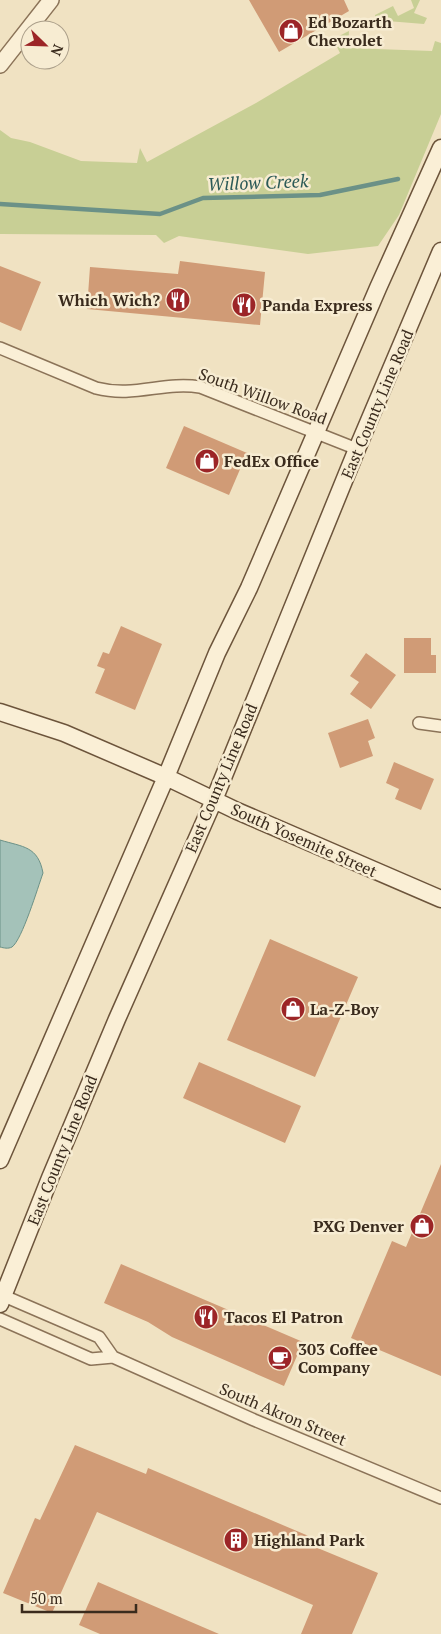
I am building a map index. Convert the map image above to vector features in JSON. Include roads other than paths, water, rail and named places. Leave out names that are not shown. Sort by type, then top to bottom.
[{"type":"main road","points":[[0,1160],[166,777],[217,653],[249,588],[378,288],[441,148]]},
{"type":"main road","name":"East County Line Road","points":[[2,1300],[110,1037],[214,800],[357,449],[441,251]]},
{"type":"main road","name":"South Yosemite Street","points":[[0,712],[64,733],[441,899]]},
{"type":"street","points":[[0,65],[51,0]]},
{"type":"street","name":"South Willow Road","points":[[0,348],[96,388],[119,392],[182,385],[200,388],[357,449]]},
{"type":"street","points":[[419,723],[441,726]]},
{"type":"street","name":"South Akron Street","points":[[2,1300],[99,1337],[113,1356],[263,1424],[441,1498]]},
{"type":"street","name":"South Akron Street","points":[[0,1318],[91,1359],[113,1356]]},
{"type":"water","points":[[0,840],[28,849],[37,857],[43,873],[20,934],[12,947],[8,948],[0,947]]},
{"type":"waterway","name":"Willow Creek","points":[[0,204],[160,214],[203,198],[320,195],[398,179]]},
{"type":"place","name":"Ed Bozarth Chevrolet","points":[[291,31]]},
{"type":"place","name":"Which Wich?","points":[[178,300]]},
{"type":"place","name":"Panda Express","points":[[244,305]]},
{"type":"place","name":"FedEx Office","points":[[207,461]]},
{"type":"place","name":"La-Z-Boy","points":[[293,1009]]},
{"type":"place","name":"PXG Denver","points":[[422,1226]]},
{"type":"place","name":"Tacos El Patron","points":[[206,1317]]},
{"type":"place","name":"303 Coffee Company","points":[[280,1358]]},
{"type":"place","name":"Highland Park","points":[[236,1540]]}]
